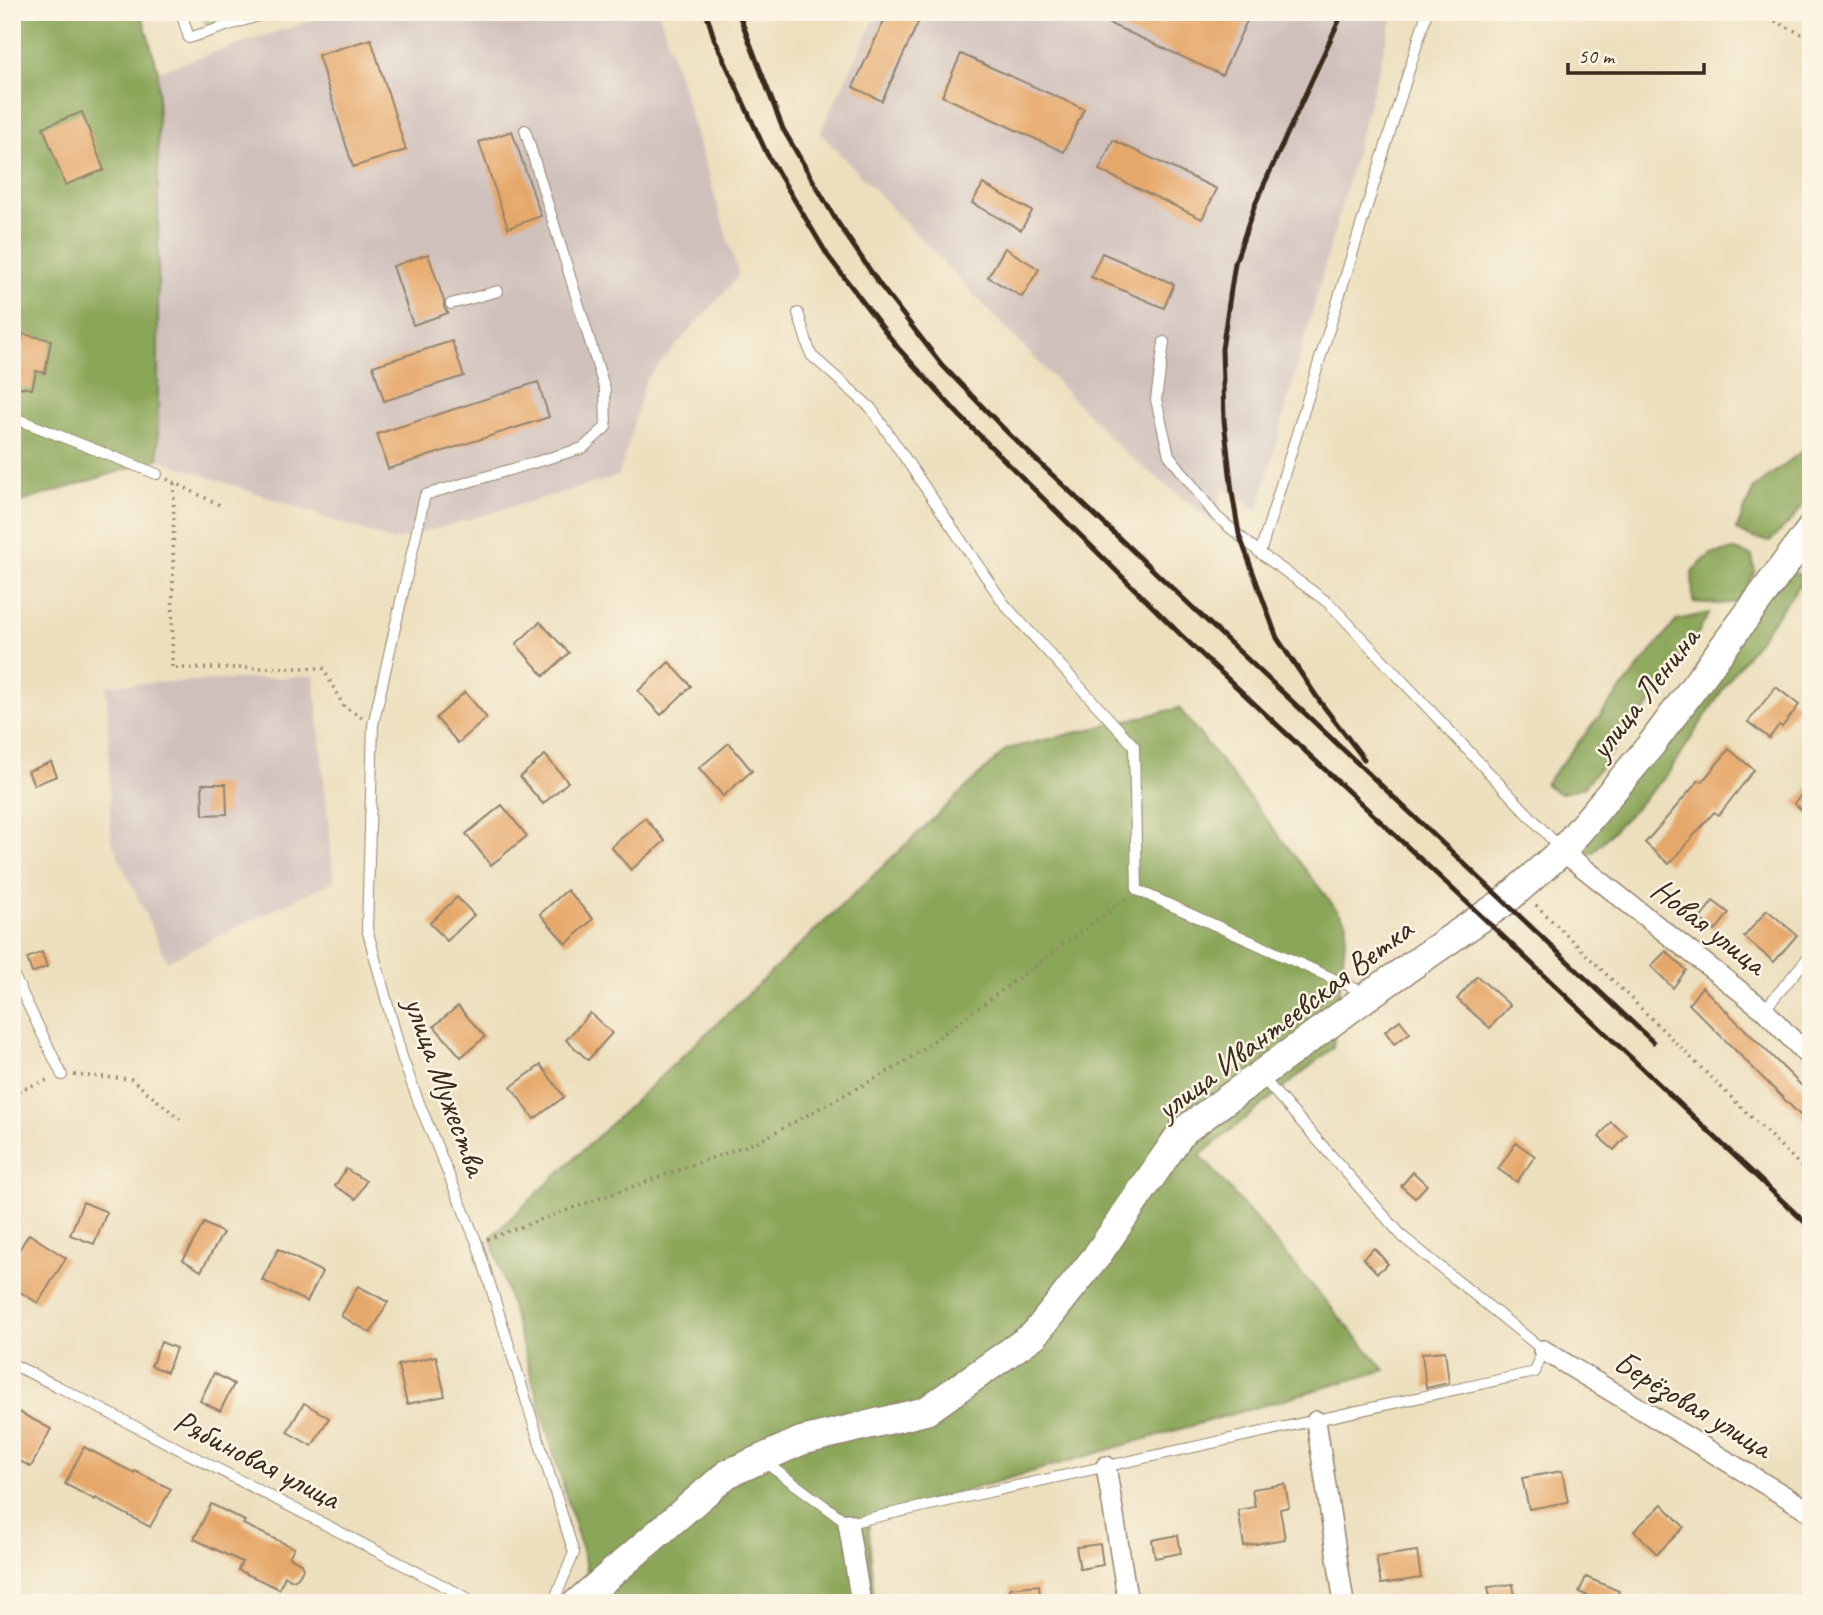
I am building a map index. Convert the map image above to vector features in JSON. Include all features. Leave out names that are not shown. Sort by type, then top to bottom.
[{"type":"main road","name":"улица Ленина","points":[[1520,889],[1562,851],[1651,745],[1811,528]]},
{"type":"main road","name":"улица Ивантеевская Ветка","points":[[577,1603],[727,1474],[801,1441],[926,1411],[1034,1335],[1096,1257],[1182,1132],[1520,889]]},
{"type":"street","name":"Новая улица","points":[[1562,851],[1764,1010],[1811,1059]]},
{"type":"street","name":"Берёзовая улица","points":[[1543,1350],[1811,1512]]},
{"type":"street","points":[[1316,1421],[1344,1603]]},
{"type":"street","points":[[1106,1466],[1128,1603]]},
{"type":"street","points":[[848,1523],[861,1603]]},
{"type":"lane","points":[[181,12],[189,38],[270,12]]},
{"type":"lane","points":[[1260,552],[1427,12]]},
{"type":"lane","name":"улица Мужества","points":[[525,130],[605,390],[606,427],[583,448],[425,495],[373,725],[367,929],[402,1057],[477,1243],[574,1553],[553,1603]]},
{"type":"lane","points":[[451,304],[498,290]]},
{"type":"lane","points":[[798,313],[811,355],[871,408],[1005,605],[1134,746],[1137,890],[1369,995]]},
{"type":"lane","points":[[1164,342],[1156,400],[1170,456],[1216,516],[1330,604],[1562,851]]},
{"type":"lane","points":[[12,417],[157,474]]},
{"type":"lane","points":[[1764,1010],[1811,954]]},
{"type":"lane","points":[[12,972],[62,1074]]},
{"type":"lane","points":[[760,1459],[848,1523],[1535,1373],[1543,1350],[1403,1237],[1260,1076]]},
{"type":"lane","name":"Рябиновая улица","points":[[12,1364],[477,1603]]},
{"type":"path","points":[[1756,12],[1810,38],[1811,35]]},
{"type":"path","points":[[157,474],[222,506]]},
{"type":"path","points":[[174,483],[172,668],[323,668],[344,707],[373,725]]},
{"type":"path","points":[[1520,889],[1811,1176]]},
{"type":"path","points":[[477,1243],[760,1141],[902,1064],[1137,890]]},
{"type":"path","points":[[12,1093],[62,1074],[131,1079],[181,1120]]},
{"type":"shaded area","points":[[337,12],[659,12],[739,276],[646,379],[619,476],[393,541],[158,459],[158,71]]},
{"type":"shaded area","points":[[878,12],[1394,12],[1258,511],[1222,486],[1213,522],[1125,453],[820,133]]},
{"type":"shaded area","points":[[314,676],[334,881],[167,961],[111,840],[107,685]]},
{"type":"green space","points":[[12,12],[141,12],[158,71],[158,459],[12,505]]},
{"type":"green space","points":[[202,12],[247,12],[206,25]]},
{"type":"green space","points":[[1811,441],[1811,494],[1792,520],[1770,541],[1753,538],[1736,530],[1754,488]]},
{"type":"green space","points":[[1735,550],[1752,556],[1755,573],[1737,602],[1693,602],[1692,571],[1711,554]]},
{"type":"green space","points":[[1782,572],[1807,575],[1731,677],[1667,775],[1592,853],[1576,852]]},
{"type":"green space","points":[[1709,613],[1679,668],[1584,787],[1560,794],[1545,784],[1677,620]]},
{"type":"green space","points":[[1179,708],[1347,923],[1333,1048],[1200,1155],[1385,1370],[868,1519],[874,1603],[594,1603],[583,1554],[491,1237],[1007,749]]},
{"type":"building","points":[[888,12],[923,12],[882,101],[853,87]]},
{"type":"building","points":[[1084,12],[1251,12],[1222,75]]},
{"type":"building","points":[[371,39],[406,150],[353,167],[318,55]]},
{"type":"building","points":[[961,54],[1084,109],[1064,152],[942,96]]},
{"type":"building","points":[[82,112],[104,170],[65,185],[43,127]]},
{"type":"building","points":[[512,131],[541,216],[508,228],[479,142]]},
{"type":"building","points":[[1113,140],[1217,189],[1202,219],[1099,170]]},
{"type":"building","points":[[983,184],[1032,211],[1021,230],[972,203]]},
{"type":"building","points":[[1005,248],[1039,269],[1022,297],[988,277]]},
{"type":"building","points":[[1102,253],[1174,284],[1164,308],[1091,277]]},
{"type":"building","points":[[428,254],[448,313],[413,325],[393,266]]},
{"type":"building","points":[[23,334],[51,340],[45,373],[36,371],[32,389],[13,386]]},
{"type":"building","points":[[452,341],[464,376],[384,401],[373,366]]},
{"type":"building","points":[[538,382],[549,417],[388,469],[377,434]]},
{"type":"building","points":[[540,622],[569,653],[544,676],[516,644]]},
{"type":"building","points":[[669,662],[691,686],[661,715],[638,691]]},
{"type":"building","points":[[1776,687],[1799,705],[1782,727],[1779,725],[1769,738],[1748,722]]},
{"type":"building","points":[[465,692],[487,718],[458,743],[436,718]]},
{"type":"building","points":[[729,743],[752,771],[723,796],[699,768]]},
{"type":"building","points":[[1729,749],[1754,770],[1719,815],[1714,812],[1669,864],[1645,843]]},
{"type":"building","points":[[545,755],[568,782],[543,804],[520,777]]},
{"type":"building","points":[[51,762],[57,776],[34,785],[28,771]]},
{"type":"building","points":[[202,784],[226,784],[227,814],[203,815]]},
{"type":"building","points":[[1811,784],[1811,818],[1794,803]]},
{"type":"building","points":[[502,805],[527,836],[491,865],[466,834]]},
{"type":"building","points":[[645,818],[665,841],[631,870],[611,847]]},
{"type":"building","points":[[567,890],[593,919],[566,944],[540,914]]},
{"type":"building","points":[[457,897],[474,915],[447,941],[430,923]]},
{"type":"building","points":[[1713,901],[1729,913],[1715,931],[1700,919]]},
{"type":"building","points":[[1767,910],[1797,935],[1774,962],[1744,937]]},
{"type":"building","points":[[1666,951],[1686,970],[1673,988],[1651,966]]},
{"type":"building","points":[[42,952],[47,967],[32,973],[27,958]]},
{"type":"building","points":[[1477,976],[1510,1005],[1490,1028],[1457,999]]},
{"type":"building","points":[[1702,987],[1811,1095],[1811,1126],[1689,1004]]},
{"type":"building","points":[[458,1006],[485,1037],[461,1057],[434,1026]]},
{"type":"building","points":[[590,1013],[612,1033],[588,1060],[566,1040]]},
{"type":"building","points":[[1400,1020],[1410,1033],[1394,1044],[1385,1031]]},
{"type":"building","points":[[541,1065],[564,1097],[534,1119],[511,1087]]},
{"type":"building","points":[[1611,1122],[1627,1135],[1614,1150],[1599,1137]]},
{"type":"building","points":[[1516,1143],[1535,1156],[1517,1182],[1498,1169]]},
{"type":"building","points":[[346,1169],[366,1181],[356,1199],[335,1186]]},
{"type":"building","points":[[1413,1172],[1427,1185],[1415,1198],[1401,1186]]},
{"type":"building","points":[[83,1202],[107,1212],[94,1244],[70,1235]]},
{"type":"building","points":[[204,1223],[223,1233],[201,1271],[183,1260]]},
{"type":"building","points":[[29,1234],[66,1258],[38,1303],[12,1287],[12,1261]]},
{"type":"building","points":[[1374,1248],[1388,1264],[1377,1273],[1363,1258]]},
{"type":"building","points":[[278,1249],[322,1272],[307,1302],[262,1280]]},
{"type":"building","points":[[358,1286],[388,1302],[371,1333],[341,1316]]},
{"type":"building","points":[[161,1342],[176,1348],[167,1372],[151,1366]]},
{"type":"building","points":[[1445,1351],[1449,1383],[1426,1388],[1422,1353]]},
{"type":"building","points":[[436,1356],[445,1396],[407,1404],[398,1365]]},
{"type":"building","points":[[214,1373],[234,1384],[220,1411],[200,1401]]},
{"type":"building","points":[[304,1403],[329,1418],[312,1446],[287,1432]]},
{"type":"building","points":[[17,1411],[51,1429],[31,1467],[12,1457],[12,1421]]},
{"type":"building","points":[[84,1447],[171,1489],[150,1527],[65,1484]]},
{"type":"building","points":[[1562,1471],[1568,1502],[1529,1509],[1522,1478]]},
{"type":"building","points":[[1285,1484],[1289,1507],[1280,1509],[1285,1539],[1244,1546],[1238,1510],[1255,1507],[1252,1489]]},
{"type":"building","points":[[211,1504],[245,1521],[243,1524],[294,1548],[289,1557],[301,1563],[303,1569],[298,1577],[293,1580],[285,1576],[279,1589],[238,1570],[242,1562],[194,1539]]},
{"type":"building","points":[[1662,1504],[1684,1527],[1657,1554],[1634,1531]]},
{"type":"building","points":[[1178,1535],[1181,1553],[1155,1558],[1152,1540]]},
{"type":"building","points":[[1100,1544],[1103,1565],[1080,1569],[1076,1547]]},
{"type":"building","points":[[1417,1551],[1421,1578],[1381,1584],[1376,1557]]},
{"type":"building","points":[[1586,1577],[1619,1591],[1614,1603],[1604,1603],[1579,1592]]},
{"type":"building","points":[[1513,1584],[1516,1603],[1491,1603],[1488,1587]]},
{"type":"building","points":[[1039,1585],[1041,1603],[1011,1603],[1010,1588]]},
{"type":"railway","points":[[706,12],[714,38],[767,154],[828,256],[898,348],[960,416],[1181,635],[1811,1228]]},
{"type":"railway","points":[[738,12],[783,129],[836,220],[880,285],[942,365],[1009,434],[1653,1042]]},
{"type":"railway","points":[[1343,12],[1256,202],[1235,263],[1222,349],[1224,420],[1239,534],[1277,638],[1321,703],[1364,759]]}]
